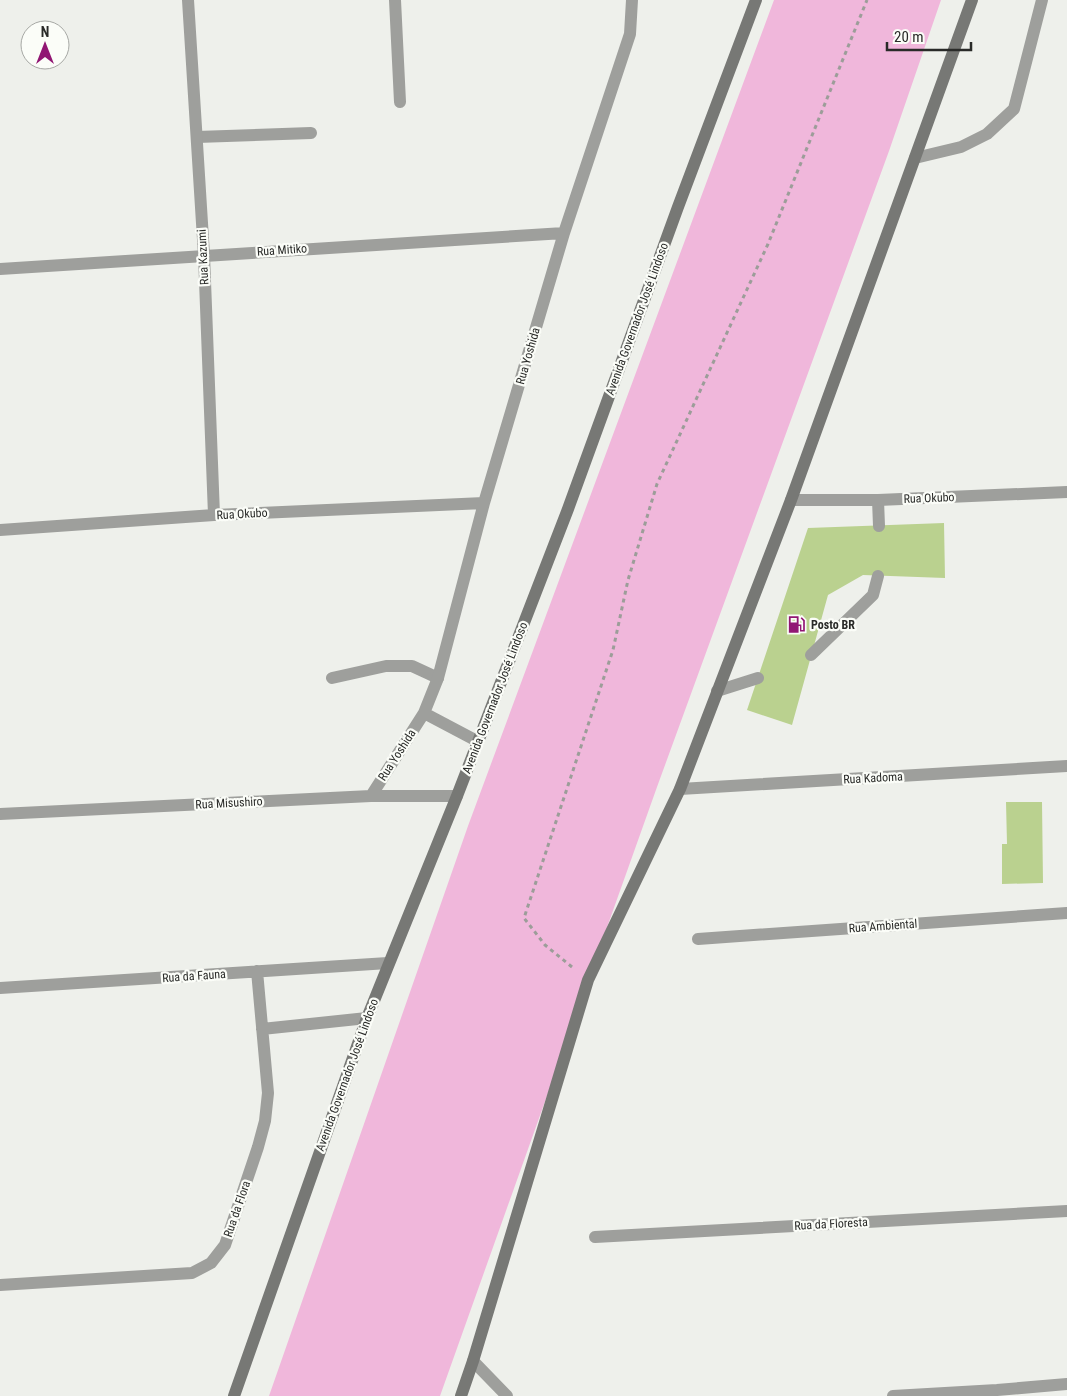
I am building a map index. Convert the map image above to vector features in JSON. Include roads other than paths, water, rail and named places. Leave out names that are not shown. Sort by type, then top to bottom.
[{"type":"main road","name":"Avenida Governador José Lindoso","points":[[234,1396],[367,1018],[457,796],[568,508],[756,0]]},
{"type":"main road","points":[[461,1396],[588,980],[680,789],[791,500],[972,0]]},
{"type":"street","name":"Rua Kazumi","points":[[188,0],[204,255],[214,515]]},
{"type":"street","points":[[395,0],[400,102]]},
{"type":"street","name":"Rua Yoshida","points":[[371,796],[424,713],[438,678],[484,503],[564,233],[630,34],[632,0]]},
{"type":"street","points":[[915,158],[961,148],[987,134],[1014,109],[1042,0]]},
{"type":"street","points":[[197,137],[311,133]]},
{"type":"street","name":"Rua Mitiko","points":[[0,269],[564,233]]},
{"type":"street","name":"Rua Okubo","points":[[791,500],[878,500],[1067,492]]},
{"type":"street","points":[[878,500],[879,526]]},
{"type":"street","name":"Rua Okubo","points":[[0,530],[214,515],[484,503]]},
{"type":"street","points":[[811,655],[873,595],[878,576]]},
{"type":"street","points":[[332,678],[386,666],[412,666],[438,678]]},
{"type":"street","points":[[717,691],[758,678]]},
{"type":"street","points":[[424,713],[477,741]]},
{"type":"street","name":"Rua Kadoma","points":[[680,789],[1067,766]]},
{"type":"street","name":"Rua Misushiro","points":[[0,814],[371,796],[457,796]]},
{"type":"street","name":"Rua Ambiental","points":[[698,939],[1067,913]]},
{"type":"street","name":"Rua da Fauna","points":[[0,988],[388,963]]},
{"type":"street","name":"Rua da Flora","points":[[0,1285],[192,1273],[212,1263],[225,1245],[258,1147],[264,1121],[268,1093],[257,971]]},
{"type":"street","points":[[262,1029],[367,1018]]},
{"type":"street","name":"Rua da Floresta","points":[[595,1237],[1067,1211]]},
{"type":"street","points":[[473,1361],[507,1396]]},
{"type":"street","points":[[893,1396],[997,1393],[1067,1384]]},
{"type":"place","name":"Posto BR","points":[[797,625]]}]
